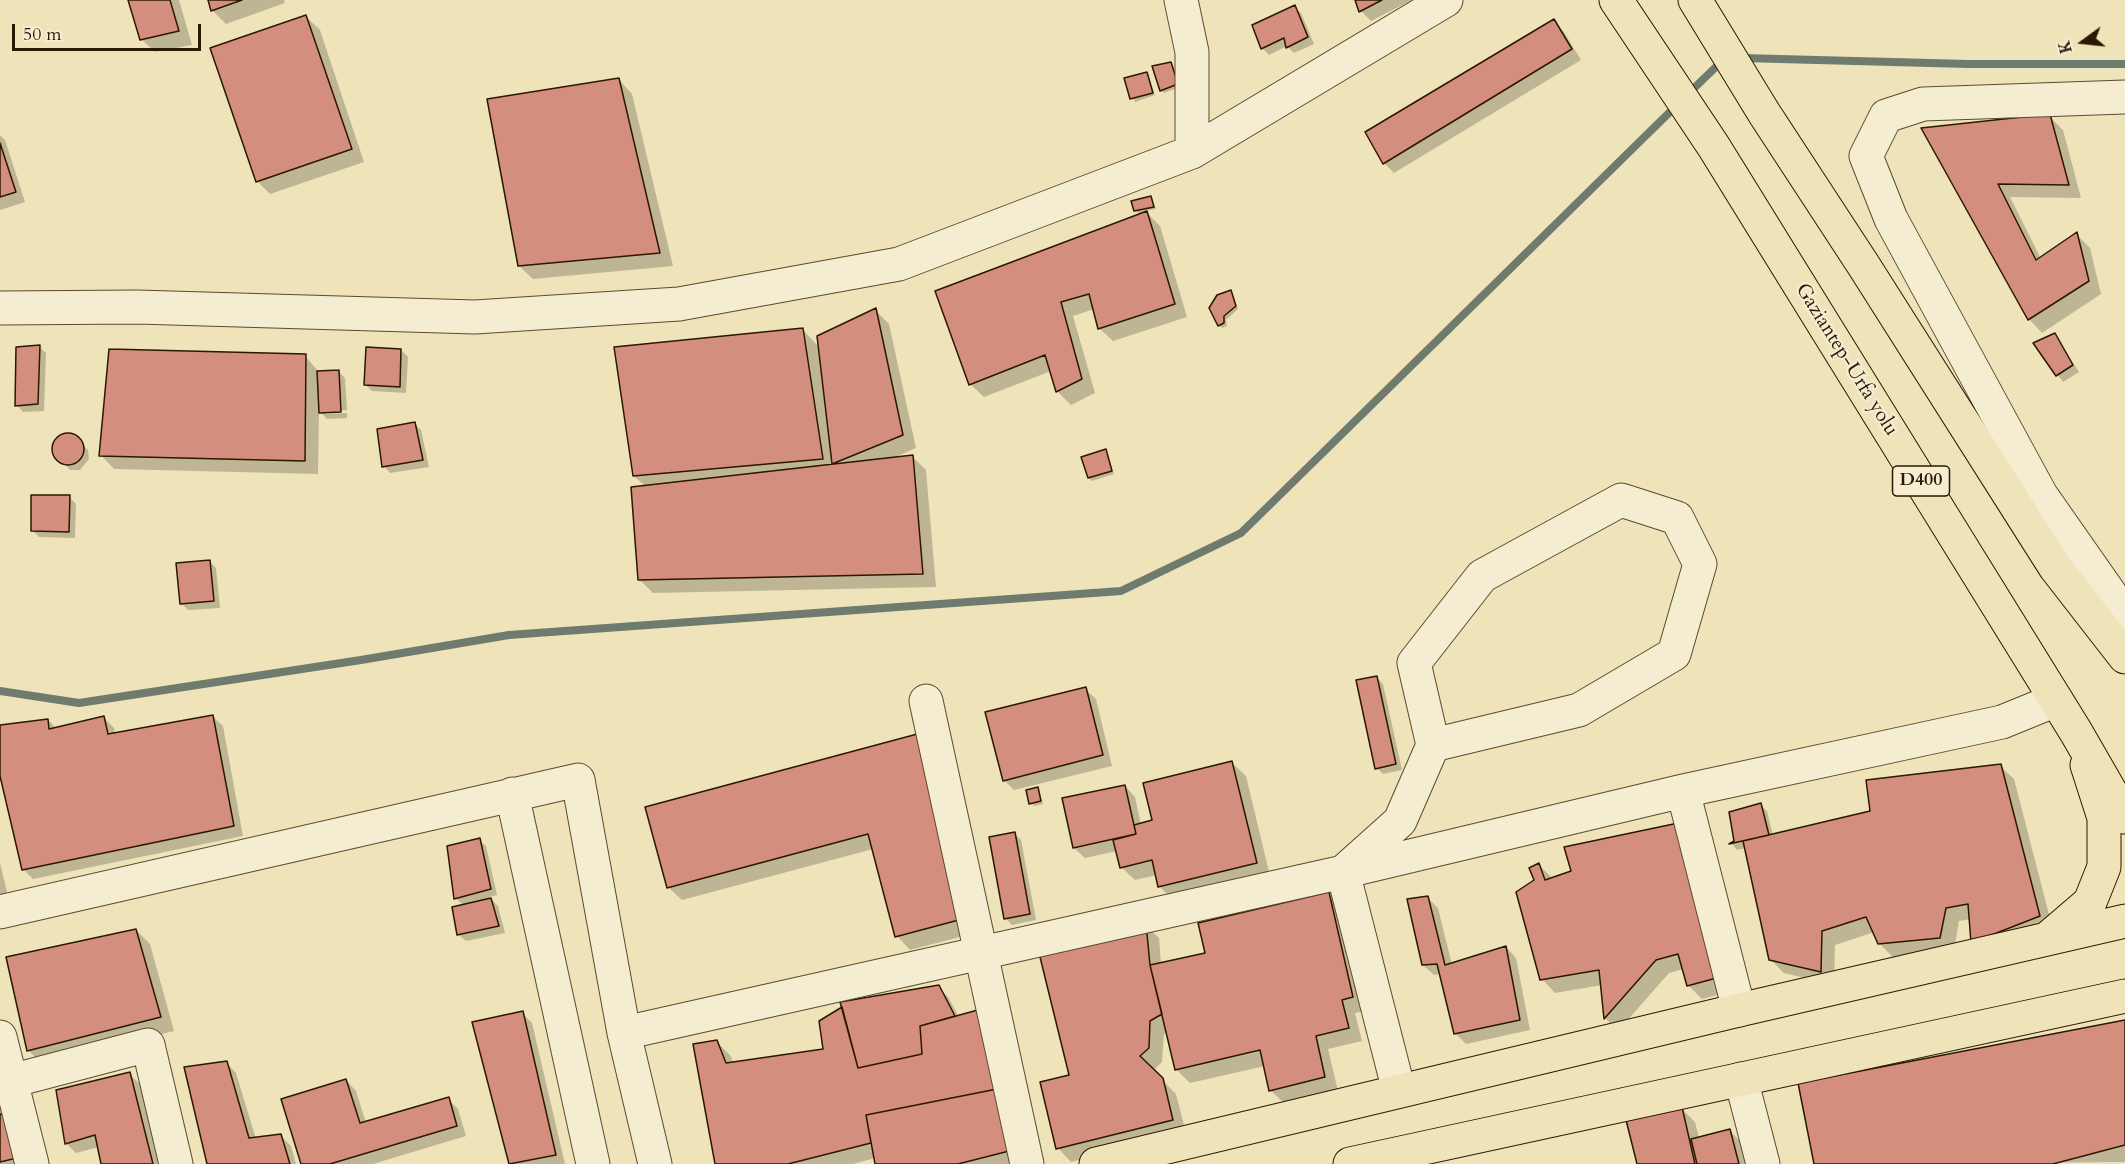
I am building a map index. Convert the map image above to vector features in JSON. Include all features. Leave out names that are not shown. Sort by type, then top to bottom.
[{"type":"main road","name":"Gaziantep-Urfa yolu","points":[[1616,0],[1714,147],[2076,732],[2125,817]]},
{"type":"main road","points":[[1695,0],[1764,113],[2055,567],[2125,657]]},
{"type":"main road","points":[[2046,941],[2090,902],[2104,867],[2104,818],[2076,732]]},
{"type":"main road","points":[[1096,1164],[1738,1010],[2125,921]]},
{"type":"main road","points":[[1350,1164],[1419,1156],[1741,1079],[2125,996]]},
{"type":"street","points":[[1181,0],[1192,52],[1192,152]]},
{"type":"street","points":[[0,308],[137,307],[475,317],[679,304],[899,264],[1192,152],[1446,0]]},
{"type":"street","points":[[2125,97],[1923,104],[1886,116],[1866,156],[1891,219],[2041,495],[2125,615]]},
{"type":"street","points":[[1343,872],[1400,821],[1433,745],[1414,663],[1482,576],[1621,500],[1677,518],[1700,564],[1674,654],[1579,710],[1433,745]]},
{"type":"street","points":[[624,1033],[1343,872],[1683,791],[2002,722],[2056,700]]},
{"type":"street","points":[[926,701],[1027,1164]]},
{"type":"street","points":[[0,912],[578,780],[624,1033],[655,1164]]},
{"type":"street","points":[[1683,791],[1738,1010]]},
{"type":"street","points":[[512,794],[593,1164]]},
{"type":"street","points":[[1343,872],[1399,1091]]},
{"type":"street","points":[[0,1037],[32,1164]]},
{"type":"street","points":[[11,1081],[148,1045],[176,1164]]},
{"type":"street","points":[[1741,1079],[1763,1164]]},
{"type":"building","points":[[128,0],[170,0],[179,31],[140,40]]},
{"type":"building","points":[[208,0],[242,0],[211,11]]},
{"type":"building","points":[[1355,0],[1382,0],[1359,12]]},
{"type":"building","points":[[1295,5],[1308,37],[1286,48],[1284,38],[1261,49],[1252,25]]},
{"type":"building","points":[[306,15],[352,149],[256,182],[210,48]]},
{"type":"building","points":[[1554,19],[1572,49],[1383,164],[1365,132]]},
{"type":"building","points":[[1171,62],[1178,84],[1160,91],[1152,66]]},
{"type":"building","points":[[1147,72],[1153,93],[1130,99],[1124,78]]},
{"type":"building","points":[[619,78],[660,253],[518,266],[487,99]]},
{"type":"building","points":[[2050,114],[2069,185],[1998,184],[2036,260],[2077,232],[2089,281],[2028,320],[1921,128]]},
{"type":"building","points":[[0,143],[16,192],[0,197]]},
{"type":"building","points":[[1151,196],[1154,207],[1134,211],[1131,201]]},
{"type":"building","points":[[1147,211],[1175,304],[1098,329],[1089,294],[1061,302],[1082,379],[1056,392],[1045,355],[969,385],[935,291]]},
{"type":"building","points":[[1231,290],[1236,306],[1224,316],[1224,323],[1218,326],[1209,308],[1217,295]]},
{"type":"building","points":[[876,308],[903,435],[832,464],[817,336]]},
{"type":"building","points":[[803,328],[823,459],[633,476],[614,347]]},
{"type":"building","points":[[2055,333],[2073,365],[2056,376],[2033,343]]},
{"type":"building","points":[[40,345],[38,404],[15,406],[16,347]]},
{"type":"building","points":[[366,347],[401,349],[400,387],[364,385]]},
{"type":"building","points":[[109,349],[306,354],[305,461],[99,456]]},
{"type":"building","points":[[339,370],[341,412],[319,413],[317,371]]},
{"type":"building","points":[[415,422],[423,460],[382,467],[377,429]]},
{"type":"building","points":[[68,433],[79,438],[84,449],[79,460],[68,465],[57,460],[52,449],[57,438]]},
{"type":"building","points":[[1106,449],[1112,471],[1088,478],[1081,457]]},
{"type":"building","points":[[913,455],[923,574],[638,580],[631,487]]},
{"type":"building","points":[[31,495],[70,495],[69,532],[31,531]]},
{"type":"building","points":[[210,560],[214,601],[180,604],[176,563]]},
{"type":"building","points":[[1377,676],[1396,764],[1375,769],[1356,680]]},
{"type":"building","points":[[1086,687],[1103,755],[1003,781],[985,712]]},
{"type":"building","points":[[213,715],[234,826],[22,870],[0,776],[0,725],[48,719],[49,729],[104,716],[108,734]]},
{"type":"building","points":[[921,733],[970,917],[895,937],[868,834],[667,888],[645,807]]},
{"type":"building","points":[[1232,761],[1257,863],[1158,887],[1152,860],[1120,868],[1113,840],[1136,834],[1134,825],[1152,820],[1143,783]]},
{"type":"building","points":[[2001,764],[2040,916],[1971,943],[1968,904],[1946,908],[1940,938],[1878,944],[1866,917],[1822,931],[1821,972],[1769,960],[1743,841],[1870,811],[1866,780]]},
{"type":"building","points":[[1125,785],[1136,834],[1073,848],[1062,798]]},
{"type":"building","points":[[1038,787],[1041,801],[1029,804],[1026,790]]},
{"type":"building","points":[[1761,803],[1769,835],[1729,844],[1734,841],[1729,812]]},
{"type":"building","points":[[1683,822],[1724,976],[1687,986],[1678,954],[1656,960],[1604,1019],[1599,970],[1540,980],[1516,892],[1534,880],[1529,868],[1539,863],[1545,880],[1571,871],[1564,847]]},
{"type":"building","points":[[1015,832],[1030,914],[1004,919],[989,837]]},
{"type":"building","points":[[480,838],[491,889],[454,899],[447,846]]},
{"type":"building","points":[[1329,892],[1353,997],[1342,1000],[1349,1028],[1316,1036],[1325,1077],[1269,1091],[1260,1050],[1175,1070],[1150,965],[1205,953],[1198,923]]},
{"type":"building","points":[[1428,896],[1445,965],[1506,946],[1520,1020],[1454,1034],[1437,964],[1422,965],[1407,899]]},
{"type":"building","points":[[491,898],[499,926],[457,935],[452,907]]},
{"type":"building","points":[[1146,923],[1150,965],[1162,1014],[1150,1021],[1149,1048],[1140,1056],[1163,1078],[1173,1120],[1056,1149],[1040,1082],[1069,1075],[1040,957],[1048,944]]},
{"type":"building","points":[[136,929],[161,1017],[27,1051],[6,957]]},
{"type":"building","points":[[939,985],[955,1016],[920,1026],[922,1054],[858,1068],[840,1002]]},
{"type":"building","points":[[842,1007],[858,1068],[922,1054],[920,1026],[985,1008],[1002,1088],[866,1115],[871,1143],[788,1164],[715,1164],[693,1044],[717,1040],[726,1063],[823,1049],[819,1021]]},
{"type":"building","points":[[523,1011],[556,1155],[509,1164],[472,1022]]},
{"type":"building","points":[[2125,1020],[2125,1145],[2053,1164],[1814,1164],[1798,1083]]},
{"type":"building","points":[[227,1061],[249,1138],[281,1134],[290,1164],[207,1164],[184,1067]]},
{"type":"building","points":[[130,1072],[153,1164],[101,1164],[95,1135],[65,1144],[56,1090]]},
{"type":"building","points":[[346,1079],[360,1123],[449,1097],[457,1126],[330,1164],[301,1164],[281,1099]]},
{"type":"building","points":[[1002,1088],[1017,1149],[958,1164],[875,1164],[866,1115]]},
{"type":"building","points":[[1682,1107],[1695,1164],[1637,1164],[1626,1120]]},
{"type":"building","points":[[0,1114],[10,1116],[21,1157],[0,1162]]},
{"type":"building","points":[[1730,1129],[1739,1164],[1697,1164],[1691,1139]]},
{"type":"waterway","points":[[1742,58],[1968,64],[2125,64]]},
{"type":"waterway","points":[[1688,94],[1722,61]]},
{"type":"waterway","points":[[0,691],[79,703],[509,635],[1121,591],[1241,533],[1677,105]]}]
